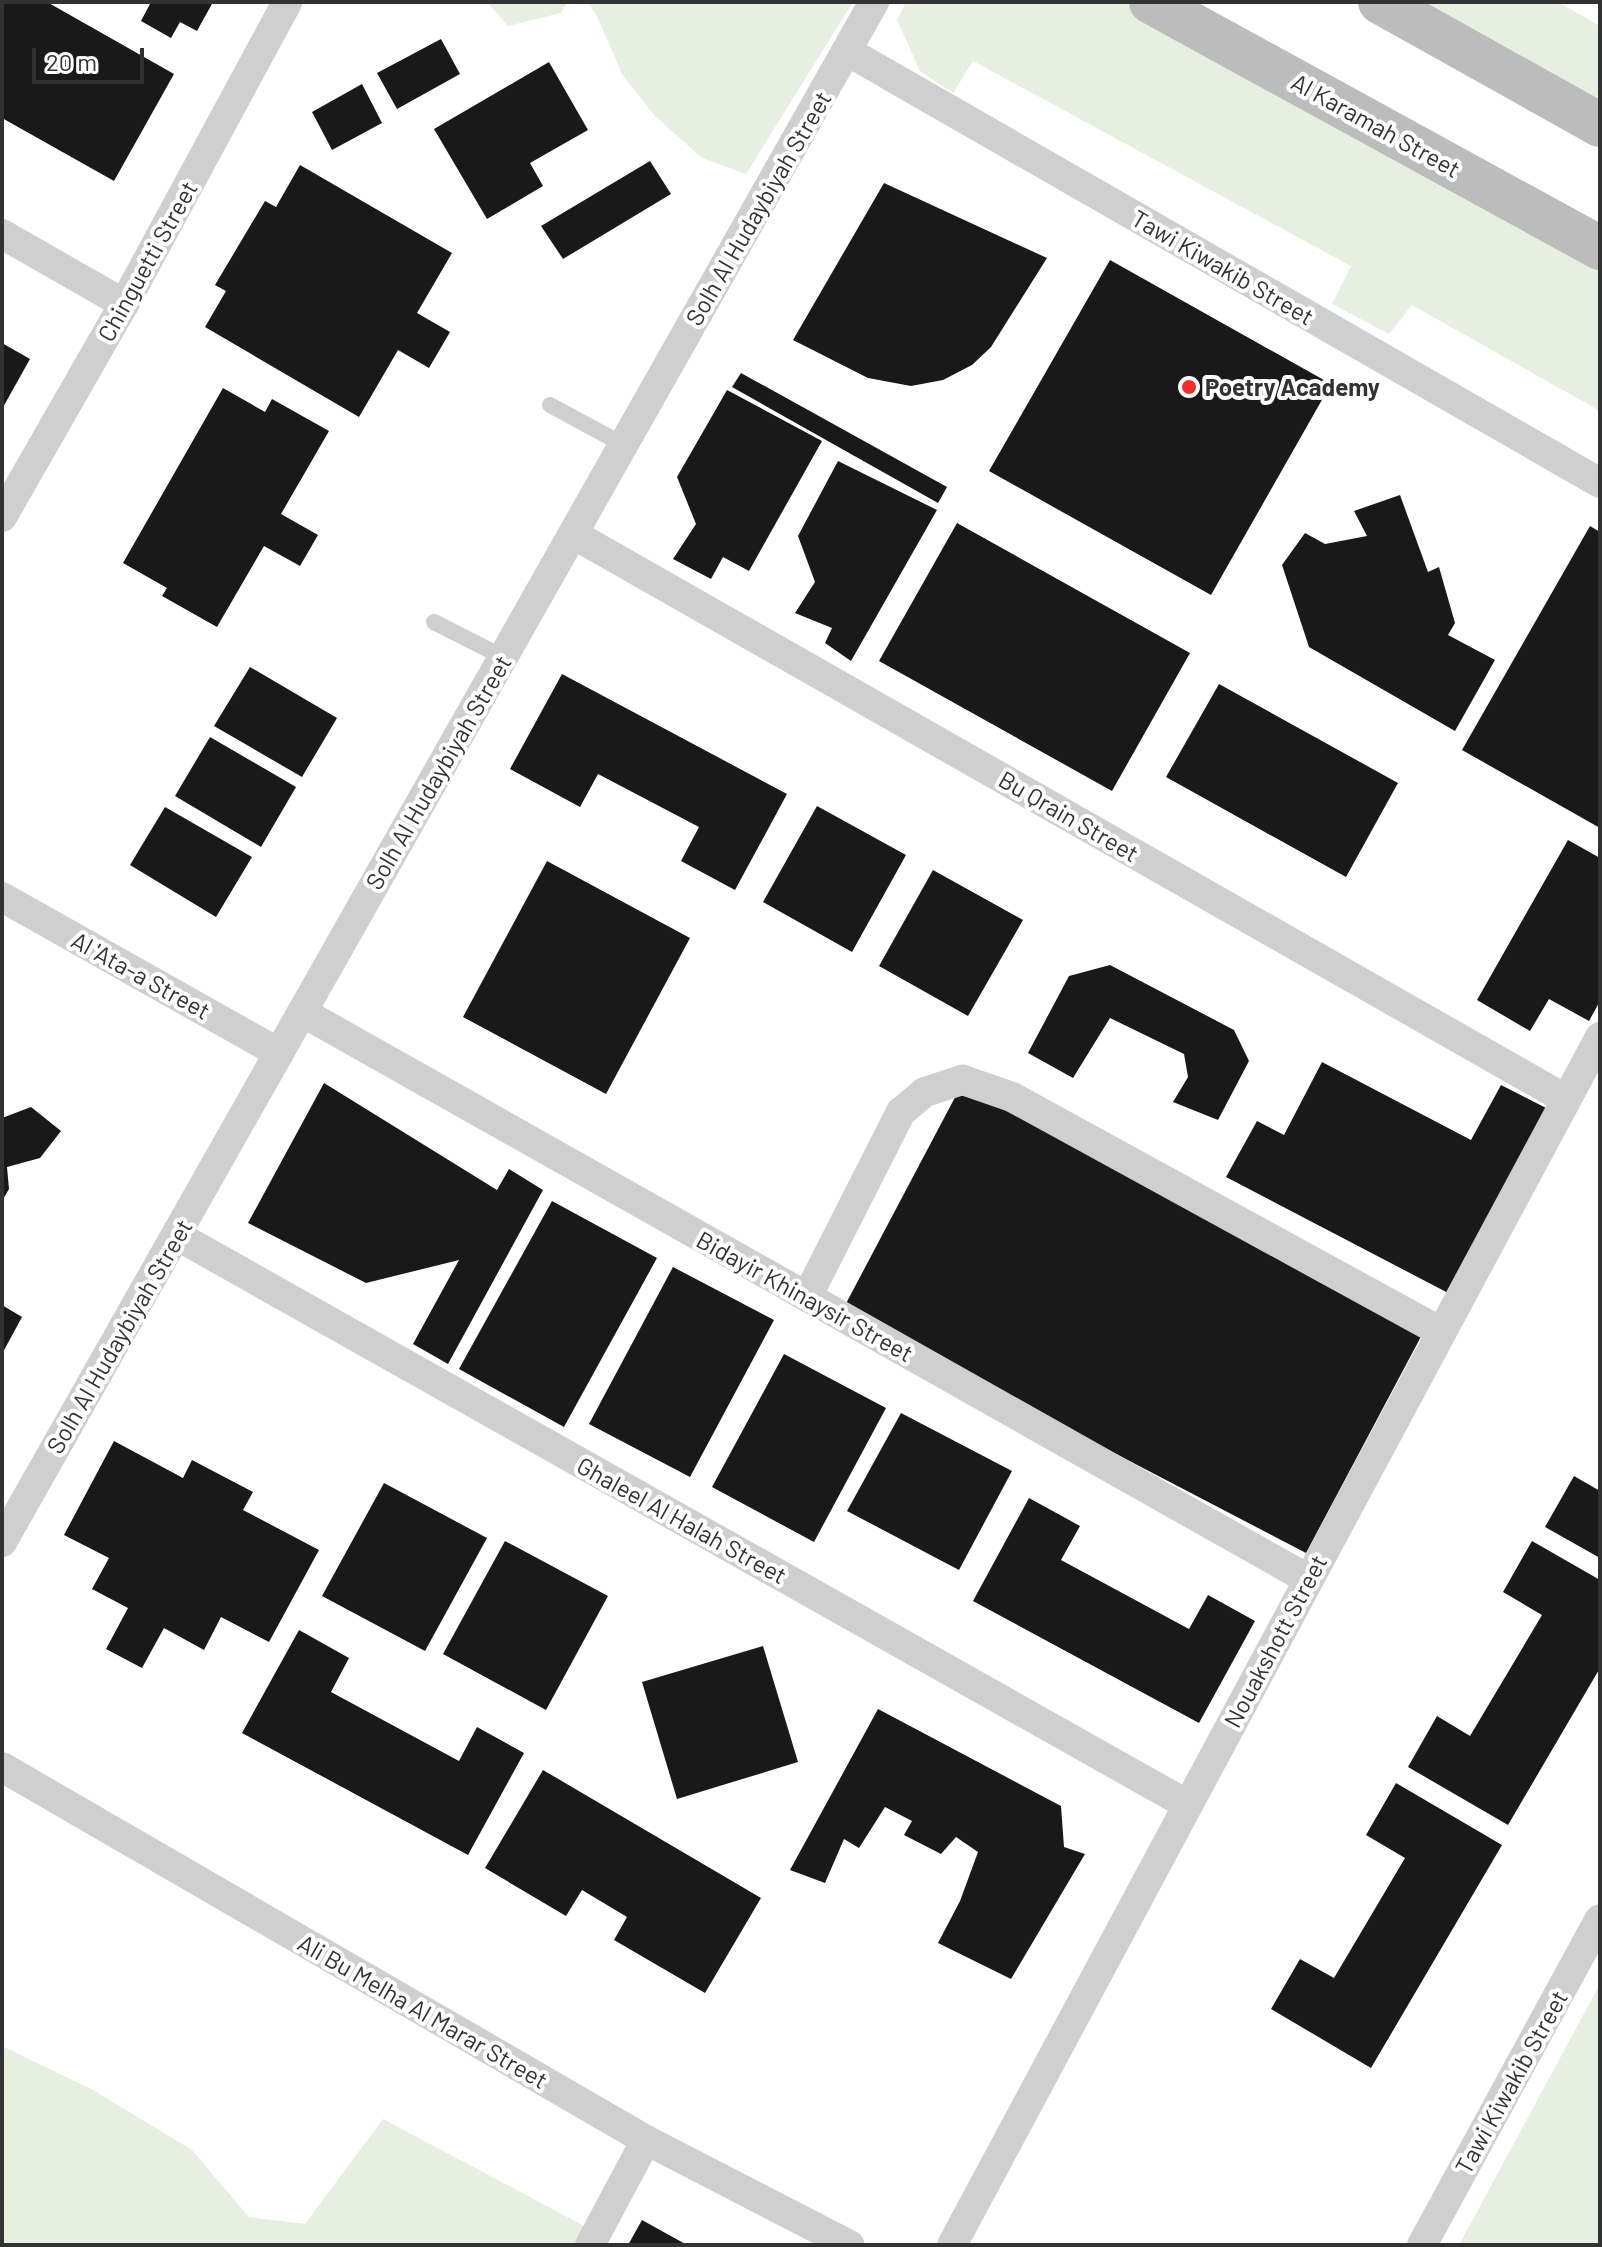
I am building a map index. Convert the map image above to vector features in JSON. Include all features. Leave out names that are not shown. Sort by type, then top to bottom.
[{"type":"main road","name":"Al Karamah Street","points":[[1151,2],[1600,248]]},
{"type":"main road","points":[[1380,2],[1600,125]]},
{"type":"street","name":"Chinguetti Street","points":[[2,517],[124,304],[287,2]]},
{"type":"street","name":"Solh Al Hudaybiyah Street","points":[[2,1542],[874,2]]},
{"type":"street","name":"Tawi Kiwakib Street","points":[[847,51],[1600,483]]},
{"type":"street","points":[[2,234],[124,304]]},
{"type":"street","name":"Bu Qrain Street","points":[[573,534],[1564,1098]]},
{"type":"street","name":"Al 'Ata-a Street","points":[[2,897],[279,1053]]},
{"type":"street","name":"Bidayir Khinaysir Street","points":[[302,1012],[1308,1579]]},
{"type":"street","name":"Nouakshott Street","points":[[952,2245],[1564,1098],[1600,1037]]},
{"type":"street","points":[[807,1297],[901,1112],[925,1092],[963,1080],[1012,1097],[1440,1331]]},
{"type":"street","name":"Ghaleel Al Halah Street","points":[[176,1235],[1188,1805]]},
{"type":"street","name":"Ali Bu Melha Al Marar Street","points":[[2,1767],[646,2140],[849,2245]]},
{"type":"street","name":"Tawi Kiwakib Street","points":[[1422,2245],[1600,1919]]},
{"type":"street","points":[[590,2245],[646,2140]]},
{"type":"lane","points":[[550,405],[624,445]]},
{"type":"lane","points":[[434,622],[503,657]]},
{"type":"green space","points":[[487,2],[567,2],[561,13],[508,26]]},
{"type":"green space","points":[[587,2],[853,2],[746,174],[702,158],[655,116],[622,74],[597,16]]},
{"type":"green space","points":[[906,2],[1124,2],[1600,268],[1600,411],[1412,305],[1389,334],[1332,304],[1351,266],[973,61],[953,93],[920,71],[897,20]]},
{"type":"green space","points":[[1401,2],[1558,2],[1600,26],[1600,117]]},
{"type":"green space","points":[[1600,1985],[1600,2245],[1459,2245],[1593,1997]]},
{"type":"green space","points":[[2,2046],[93,2090],[192,2150],[249,2217],[305,2224],[383,2119],[588,2228],[579,2245],[2,2245]]},
{"type":"building","points":[[2,2],[47,2],[174,74],[114,181],[2,118]]},
{"type":"building","points":[[151,2],[213,2],[197,31],[180,22],[171,38],[141,21]]},
{"type":"building","points":[[441,39],[460,74],[397,109],[377,73]]},
{"type":"building","points":[[549,62],[588,130],[530,163],[543,186],[487,219],[434,129]]},
{"type":"building","points":[[362,84],[382,123],[332,150],[312,112]]},
{"type":"building","points":[[650,161],[671,194],[563,259],[541,226]]},
{"type":"building","points":[[300,165],[452,253],[417,313],[450,332],[429,368],[398,350],[359,417],[205,327],[226,291],[215,285],[265,201],[276,207]]},
{"type":"building","points":[[884,183],[1047,258],[991,347],[972,365],[943,380],[911,386],[868,378],[793,340]]},
{"type":"building","points":[[1110,260],[1331,384],[1211,595],[989,471]]},
{"type":"building","points":[[2,343],[30,359],[2,409]]},
{"type":"building","points":[[741,373],[947,487],[938,503],[732,387]]},
{"type":"building","points":[[223,388],[265,412],[272,399],[329,431],[281,514],[318,535],[300,566],[264,546],[217,627],[162,596],[167,588],[123,563]]},
{"type":"building","points":[[727,390],[822,441],[749,571],[723,557],[711,579],[673,559],[696,524],[677,477]]},
{"type":"building","points":[[838,461],[937,510],[851,661],[825,643],[832,628],[795,613],[815,582],[798,536]]},
{"type":"building","points":[[1400,495],[1428,572],[1439,567],[1455,623],[1448,635],[1495,660],[1455,731],[1309,647],[1282,565],[1305,533],[1325,544],[1367,536],[1354,511]]},
{"type":"building","points":[[957,523],[1190,653],[1112,791],[879,661]]},
{"type":"building","points":[[1590,526],[1600,532],[1600,828],[1462,750]]},
{"type":"building","points":[[250,667],[337,718],[302,777],[214,726]]},
{"type":"building","points":[[562,674],[787,794],[735,890],[681,861],[699,827],[598,774],[580,807],[510,769]]},
{"type":"building","points":[[1219,684],[1398,783],[1346,877],[1166,777]]},
{"type":"building","points":[[210,737],[296,787],[261,847],[175,796]]},
{"type":"building","points":[[817,806],[906,855],[852,952],[763,902]]},
{"type":"building","points":[[165,807],[252,857],[216,917],[130,865]]},
{"type":"building","points":[[1568,840],[1600,858],[1600,1001],[1589,1021],[1549,999],[1530,1031],[1477,1000]]},
{"type":"building","points":[[547,861],[690,938],[606,1094],[463,1017]]},
{"type":"building","points":[[933,870],[1023,920],[968,1016],[879,966]]},
{"type":"building","points":[[1110,965],[1234,1030],[1249,1061],[1218,1120],[1173,1102],[1188,1077],[1184,1054],[1110,1018],[1073,1078],[1028,1053],[1069,976]]},
{"type":"building","points":[[1322,1062],[1471,1140],[1501,1085],[1550,1110],[1452,1295],[1226,1177],[1257,1121],[1284,1135]]},
{"type":"building","points":[[324,1083],[497,1190],[509,1169],[543,1190],[448,1364],[413,1344],[459,1260],[366,1283],[248,1223]]},
{"type":"building","points":[[961,1086],[1425,1329],[1306,1553],[842,1311]]},
{"type":"building","points":[[31,1107],[61,1131],[40,1158],[7,1167],[9,1189],[2,1201],[2,1118]]},
{"type":"building","points":[[552,1201],[657,1258],[564,1427],[459,1369]]},
{"type":"building","points":[[673,1267],[774,1320],[690,1477],[589,1424]]},
{"type":"building","points":[[2,1305],[22,1317],[2,1354]]},
{"type":"building","points":[[784,1354],[886,1408],[814,1542],[712,1487]]},
{"type":"building","points":[[901,1413],[1012,1471],[959,1570],[847,1511]]},
{"type":"building","points":[[114,1441],[183,1478],[192,1460],[253,1492],[243,1510],[319,1550],[269,1642],[221,1617],[204,1650],[164,1628],[142,1668],[106,1649],[128,1608],[92,1589],[109,1558],[64,1535]]},
{"type":"building","points":[[1574,1476],[1600,1491],[1600,1558],[1545,1527]]},
{"type":"building","points":[[384,1483],[487,1538],[425,1651],[322,1596]]},
{"type":"building","points":[[1029,1498],[1080,1526],[1061,1560],[1189,1629],[1208,1595],[1255,1621],[1199,1723],[973,1601]]},
{"type":"building","points":[[505,1541],[608,1596],[546,1710],[443,1654]]},
{"type":"building","points":[[1532,1541],[1600,1580],[1600,1668],[1508,1825],[1408,1767],[1437,1716],[1470,1736],[1542,1615],[1503,1592]]},
{"type":"building","points":[[299,1630],[349,1658],[331,1692],[459,1761],[477,1727],[524,1753],[468,1855],[242,1733]]},
{"type":"building","points":[[763,1646],[798,1762],[677,1799],[642,1682]]},
{"type":"building","points":[[878,1709],[1061,1806],[1064,1847],[1085,1854],[1011,1979],[938,1943],[960,1901],[978,1852],[956,1837],[941,1854],[904,1835],[912,1821],[885,1807],[859,1848],[844,1839],[825,1883],[790,1870]]},
{"type":"building","points":[[543,1770],[761,1898],[705,1993],[614,1940],[627,1917],[582,1890],[566,1916],[485,1868]]},
{"type":"building","points":[[1396,1783],[1502,1845],[1371,2068],[1271,2009],[1300,1959],[1334,1978],[1405,1858],[1366,1835]]},
{"type":"building","points":[[642,2220],[687,2245],[628,2245]]},
{"type":"place","name":"Poetry Academy","points":[[1189,387]]}]
